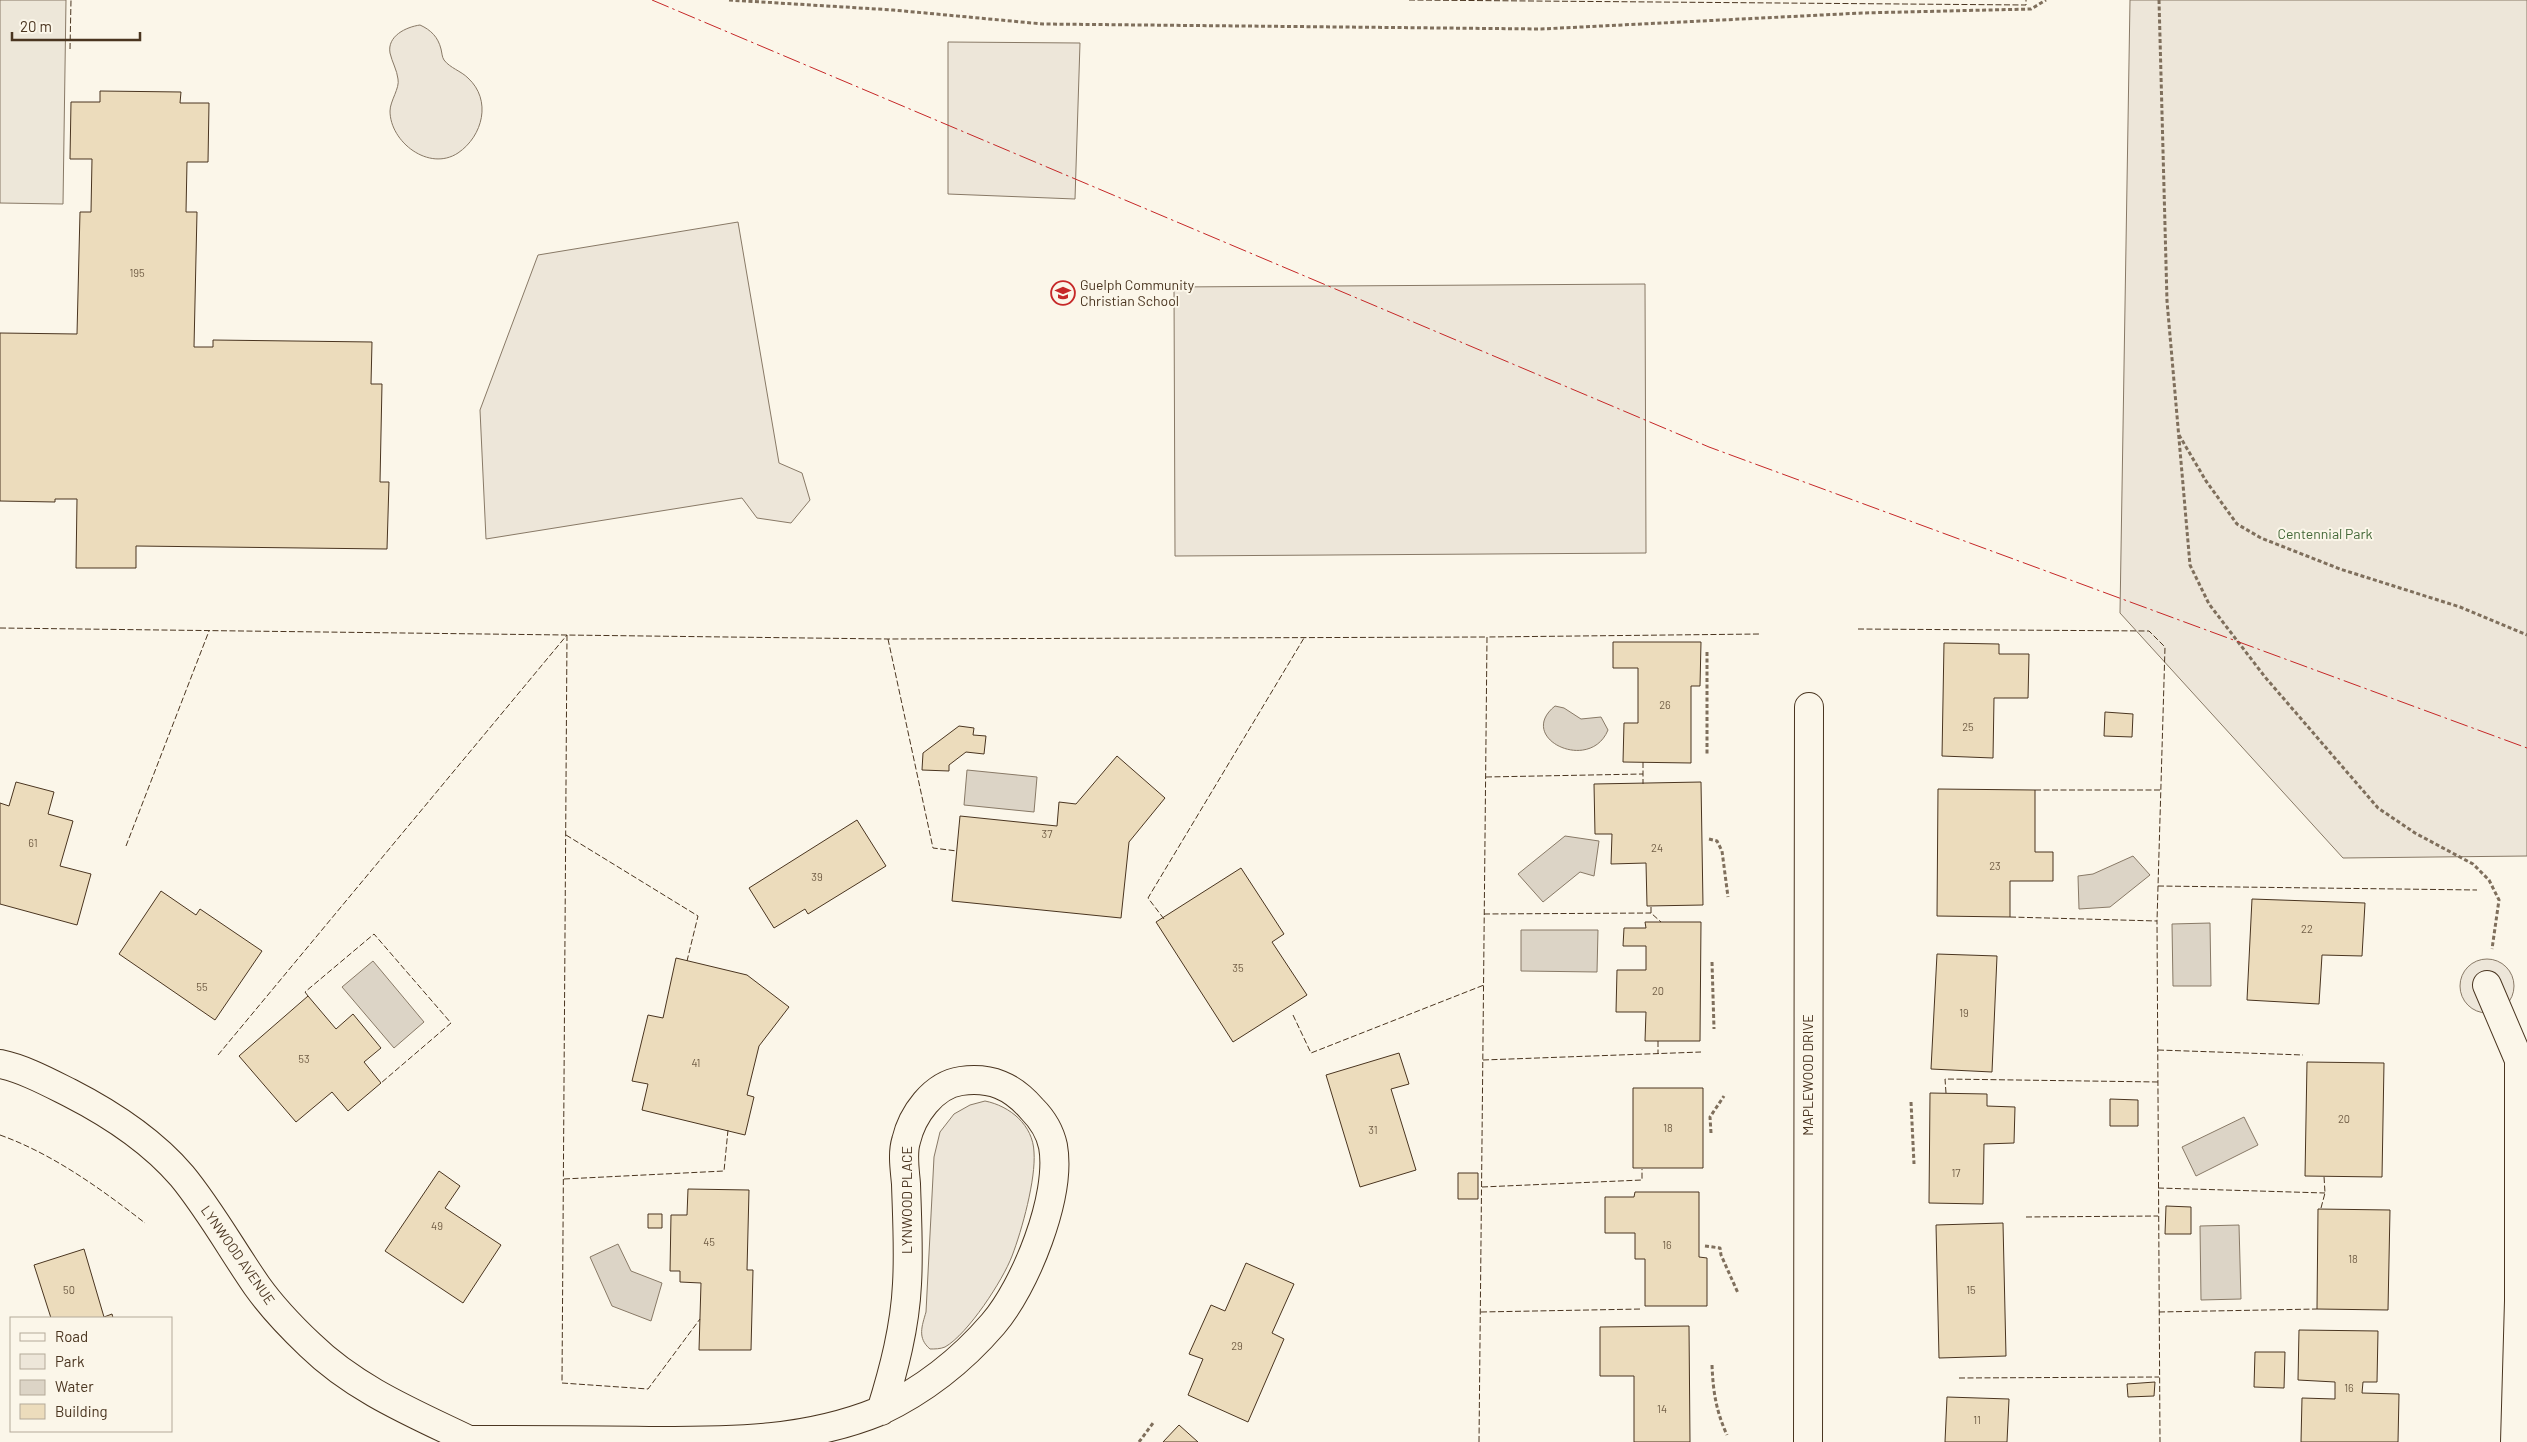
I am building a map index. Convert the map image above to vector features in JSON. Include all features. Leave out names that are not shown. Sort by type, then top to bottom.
[{"type":"street","name":"MAPLEWOOD DRIVE","points":[[1808,1442],[1809,708]]},
{"type":"street","points":[[2487,985],[2519,1060],[2519,1301],[2515,1442]]},
{"type":"street","name":"LYNWOOD AVENUE","points":[[0,1064],[42,1079],[83,1100],[131,1130],[156,1150],[182,1176],[258,1288],[311,1347],[344,1374],[379,1397],[464,1441]]},
{"type":"street","name":"LYNWOOD PLACE","points":[[464,1441],[769,1441],[822,1432],[880,1410],[939,1375],[968,1350],[995,1322],[1023,1278],[1038,1237],[1054,1177],[1053,1146],[1046,1127],[1035,1112],[1010,1088],[998,1083],[982,1079],[957,1081],[931,1095],[914,1119],[908,1135],[905,1144],[907,1285],[903,1325],[895,1365],[880,1410]]},
{"type":"path","points":[[729,0],[893,10],[1043,24],[1541,28],[1862,13],[2031,9],[2046,0]]},
{"type":"path","points":[[2159,0],[2167,301],[2190,565],[2209,604],[2265,677],[2378,808],[2415,832],[2473,864],[2489,880],[2499,900],[2487,985]]},
{"type":"path","points":[[2178,432],[2206,481],[2237,524],[2245,529],[2261,538],[2340,569],[2460,607],[2527,635]]},
{"type":"path","points":[[1707,652],[1708,755]]},
{"type":"path","points":[[1709,839],[1716,841],[1722,851],[1728,897]]},
{"type":"path","points":[[1712,962],[1714,1029]]},
{"type":"path","points":[[1710,1133],[1710,1117],[1724,1096]]},
{"type":"path","points":[[1911,1102],[1914,1164]]},
{"type":"path","points":[[1705,1246],[1720,1248],[1721,1255],[1738,1293]]},
{"type":"path","points":[[1712,1365],[1714,1395],[1718,1416],[1727,1435]]},
{"type":"path","points":[[1138,1442],[1153,1423]]},
{"type":"green space","name":"Centennial Park","points":[[2130,0],[2527,0],[2527,856],[2343,858],[2120,613]]},
{"type":"green space","points":[[420,25],[434,34],[440,45],[444,60],[468,78],[480,97],[482,107],[478,128],[467,146],[447,158],[435,159],[413,151],[404,143],[392,122],[390,107],[398,83],[397,72],[390,53],[391,42],[394,37],[404,30]]},
{"type":"green space","points":[[948,42],[1080,43],[1075,199],[948,194]]},
{"type":"green space","points":[[738,222],[779,463],[802,473],[810,500],[791,523],[757,518],[742,498],[486,539],[480,410],[538,255]]},
{"type":"green space","points":[[1645,284],[1646,553],[1175,556],[1174,287]]},
{"type":"green space","points":[[2487,959],[2497,961],[2506,967],[2512,976],[2514,986],[2512,996],[2506,1005],[2497,1011],[2487,1013],[2477,1011],[2468,1005],[2462,996],[2460,986],[2462,976],[2468,967],[2477,961]]},
{"type":"green space","points":[[985,1101],[1011,1112],[1025,1125],[1033,1142],[1033,1176],[1028,1204],[1012,1256],[1001,1279],[984,1306],[964,1331],[954,1340],[945,1347],[930,1349],[923,1341],[922,1332],[926,1312],[934,1157],[940,1132],[954,1114],[970,1105]]},
{"type":"shaded area","points":[[0,0],[66,0],[63,204],[0,203]]},
{"type":"water","points":[[1555,706],[1564,708],[1581,719],[1601,717],[1608,730],[1599,743],[1586,749],[1573,750],[1560,746],[1549,739],[1544,729],[1545,718]]},
{"type":"water","points":[[967,770],[1037,777],[1034,812],[964,805]]},
{"type":"water","points":[[1565,836],[1599,841],[1594,876],[1580,872],[1543,902],[1518,874]]},
{"type":"water","points":[[2133,856],[2150,875],[2110,907],[2079,909],[2078,876],[2093,874]]},
{"type":"water","points":[[2210,923],[2211,986],[2173,986],[2172,924]]},
{"type":"water","points":[[1521,930],[1598,930],[1597,972],[1521,971]]},
{"type":"water","points":[[373,961],[424,1022],[394,1048],[342,987]]},
{"type":"water","points":[[2244,1117],[2258,1145],[2196,1176],[2182,1147]]},
{"type":"water","points":[[2239,1225],[2241,1299],[2201,1300],[2200,1226]]},
{"type":"water","points":[[618,1244],[631,1271],[662,1283],[651,1321],[612,1306],[590,1257]]},
{"type":"building","points":[[100,91],[181,92],[180,103],[209,103],[208,162],[187,162],[186,212],[197,212],[194,347],[213,347],[213,340],[372,342],[371,384],[382,384],[380,482],[389,482],[387,549],[136,546],[136,568],[76,568],[77,499],[55,499],[55,502],[0,501],[0,333],[77,334],[80,212],[91,212],[92,159],[70,159],[71,102],[100,102]]},
{"type":"building","points":[[1613,642],[1701,642],[1700,686],[1691,686],[1691,763],[1623,762],[1624,723],[1638,723],[1638,668],[1613,668]]},
{"type":"building","points":[[1944,643],[1999,644],[1999,654],[2029,654],[2028,698],[1994,698],[1993,758],[1942,756]]},
{"type":"building","points":[[2105,712],[2133,714],[2132,737],[2104,736]]},
{"type":"building","points":[[959,726],[974,728],[973,735],[986,736],[984,754],[966,752],[949,765],[949,771],[922,770],[923,753]]},
{"type":"building","points":[[1117,756],[1165,798],[1129,842],[1121,918],[952,901],[960,816],[1057,826],[1059,802],[1076,804]]},
{"type":"building","points":[[16,782],[54,792],[48,814],[73,821],[60,866],[91,874],[77,925],[0,904],[0,803],[9,806]]},
{"type":"building","points":[[1701,782],[1703,905],[1647,906],[1646,863],[1611,864],[1612,834],[1595,834],[1594,784]]},
{"type":"building","points":[[1938,789],[2035,790],[2035,852],[2053,852],[2053,881],[2010,881],[2010,917],[1937,916]]},
{"type":"building","points":[[857,820],[886,866],[808,914],[805,909],[774,928],[749,888]]},
{"type":"building","points":[[1241,868],[1284,934],[1272,942],[1307,995],[1233,1042],[1156,922]]},
{"type":"building","points":[[161,891],[196,915],[200,909],[262,951],[215,1020],[119,954]]},
{"type":"building","points":[[2252,899],[2365,903],[2362,956],[2322,955],[2319,1004],[2247,1000]]},
{"type":"building","points":[[1645,922],[1701,922],[1700,1041],[1645,1041],[1646,1012],[1616,1012],[1617,970],[1646,970],[1646,946],[1623,946],[1624,928],[1646,928]]},
{"type":"building","points":[[1937,954],[1997,956],[1992,1072],[1931,1069]]},
{"type":"building","points":[[676,958],[747,975],[789,1007],[759,1046],[747,1095],[754,1097],[745,1135],[642,1110],[648,1084],[632,1081],[648,1015],[663,1018]]},
{"type":"building","points":[[308,996],[336,1029],[353,1014],[381,1048],[364,1062],[381,1083],[348,1111],[332,1092],[296,1122],[239,1056]]},
{"type":"building","points":[[1399,1053],[1409,1084],[1391,1089],[1416,1170],[1360,1187],[1326,1075]]},
{"type":"building","points":[[2307,1062],[2384,1063],[2382,1177],[2305,1176]]},
{"type":"building","points":[[1633,1088],[1703,1088],[1703,1168],[1633,1168]]},
{"type":"building","points":[[1930,1093],[1987,1094],[1987,1106],[2015,1107],[2014,1143],[1984,1144],[1983,1204],[1929,1203]]},
{"type":"building","points":[[2110,1099],[2138,1100],[2138,1126],[2110,1126]]},
{"type":"building","points":[[439,1171],[460,1186],[445,1208],[501,1245],[463,1303],[385,1251]]},
{"type":"building","points":[[1458,1173],[1478,1173],[1478,1199],[1458,1199]]},
{"type":"building","points":[[688,1189],[749,1190],[747,1270],[753,1270],[751,1350],[699,1350],[701,1283],[680,1282],[680,1271],[670,1271],[671,1215],[687,1215]]},
{"type":"building","points":[[1635,1192],[1699,1192],[1699,1257],[1707,1258],[1707,1306],[1645,1306],[1645,1259],[1635,1259],[1635,1233],[1605,1233],[1605,1197],[1634,1197]]},
{"type":"building","points":[[2166,1206],[2191,1207],[2191,1234],[2165,1234]]},
{"type":"building","points":[[2318,1209],[2390,1210],[2388,1310],[2317,1309]]},
{"type":"building","points":[[648,1214],[662,1214],[662,1228],[648,1228]]},
{"type":"building","points":[[2003,1223],[2006,1356],[1939,1358],[1936,1225]]},
{"type":"building","points":[[84,1249],[104,1317],[51,1317],[34,1265]]},
{"type":"building","points":[[1246,1263],[1294,1284],[1272,1333],[1284,1339],[1248,1422],[1188,1395],[1203,1359],[1189,1354],[1211,1305],[1225,1311]]},
{"type":"building","points":[[1689,1326],[1690,1442],[1634,1442],[1634,1376],[1600,1376],[1600,1327]]},
{"type":"building","points":[[2299,1330],[2378,1331],[2377,1382],[2363,1382],[2362,1393],[2399,1394],[2398,1442],[2301,1442],[2302,1398],[2335,1399],[2335,1382],[2298,1380]]},
{"type":"building","points":[[2255,1352],[2285,1352],[2284,1388],[2254,1387]]},
{"type":"building","points":[[2155,1382],[2154,1396],[2128,1397],[2127,1384]]},
{"type":"building","points":[[1947,1397],[2009,1399],[2007,1442],[1945,1442]]},
{"type":"building","points":[[1179,1425],[1198,1442],[1163,1442]]},
{"type":"fence","points":[[70,49],[71,0]]},
{"type":"fence","points":[[1409,0],[2026,5],[2026,0]]},
{"type":"fence","points":[[0,628],[888,639],[1487,637]]},
{"type":"fence","points":[[1858,629],[2149,631],[2165,647],[2157,921]]},
{"type":"fence","points":[[126,846],[209,631]]},
{"type":"fence","points":[[1479,1442],[1487,637],[1760,634]]},
{"type":"fence","points":[[567,635],[562,1383],[648,1389],[700,1319]]},
{"type":"fence","points":[[218,1055],[567,635]]},
{"type":"fence","points":[[1164,919],[1148,898],[1304,638]]},
{"type":"fence","points":[[888,639],[933,848],[957,851]]},
{"type":"fence","points":[[1643,762],[1643,784]]},
{"type":"fence","points":[[1486,777],[1643,774]]},
{"type":"fence","points":[[2035,790],[2161,790]]},
{"type":"fence","points":[[566,835],[698,916],[687,961]]},
{"type":"fence","points":[[2158,886],[2477,890]]},
{"type":"fence","points":[[1651,907],[1651,913],[1661,922]]},
{"type":"fence","points":[[1484,914],[1651,913]]},
{"type":"fence","points":[[2010,917],[2157,921],[2160,1442]]},
{"type":"fence","points":[[308,996],[305,992],[374,934],[451,1023],[381,1083]]},
{"type":"fence","points":[[1293,1015],[1311,1053],[1484,985]]},
{"type":"fence","points":[[1658,1041],[1658,1054]]},
{"type":"fence","points":[[2158,1050],[2303,1055]]},
{"type":"fence","points":[[1483,1060],[1701,1052]]},
{"type":"fence","points":[[1946,1093],[1945,1079],[2158,1082]]},
{"type":"fence","points":[[564,1179],[724,1171],[728,1130]]},
{"type":"fence","points":[[0,1135],[58,1162],[94,1185],[145,1223]]},
{"type":"fence","points":[[1482,1187],[1642,1180],[1642,1169]]},
{"type":"fence","points":[[2321,1208],[2325,1193],[2324,1176]]},
{"type":"fence","points":[[2158,1188],[2325,1193]]},
{"type":"fence","points":[[2026,1217],[2158,1216]]},
{"type":"fence","points":[[1481,1312],[1642,1309]]},
{"type":"fence","points":[[2159,1312],[2317,1309]]},
{"type":"fence","points":[[1959,1378],[2159,1377]]},
{"type":"power","points":[[652,0],[1709,447],[2527,748]]},
{"type":"place","name":"Guelph Community Christian School","points":[[1063,293]]}]
